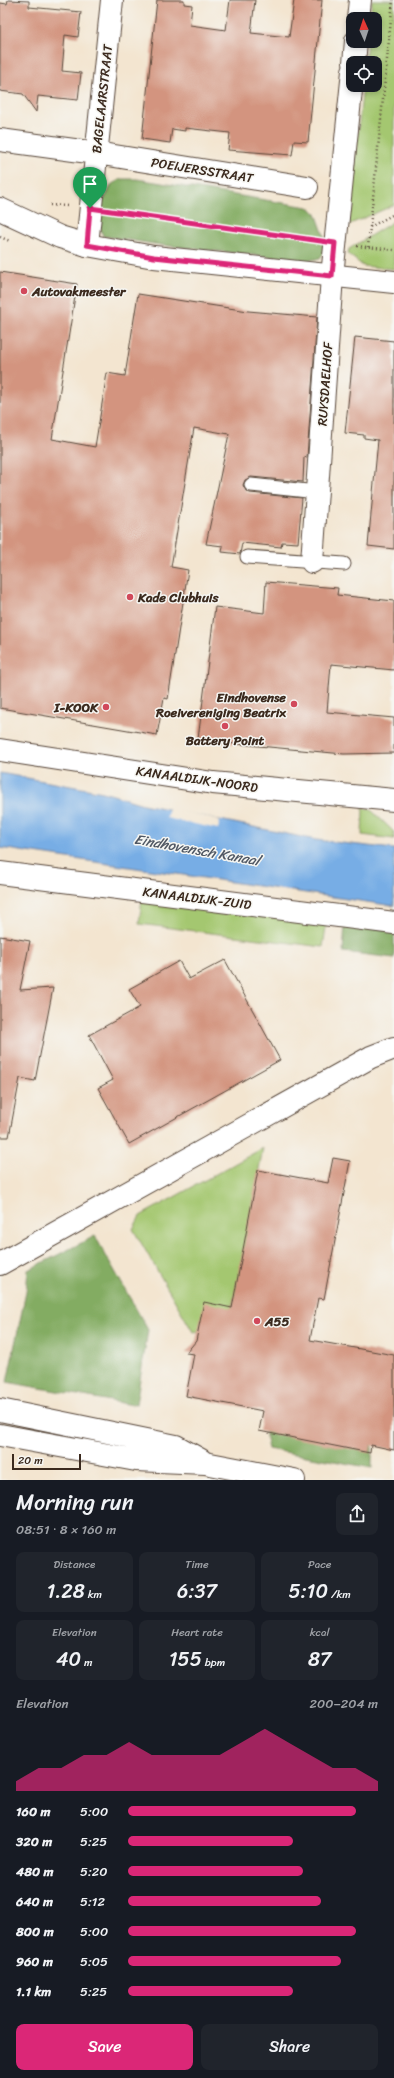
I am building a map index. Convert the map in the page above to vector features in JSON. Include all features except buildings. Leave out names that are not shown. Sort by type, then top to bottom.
[{"type":"street","name":"BAGELAARSTRAAT","points":[[87,245],[112,0]]},
{"type":"street","points":[[359,12],[360,0]]},
{"type":"street","points":[[332,276],[351,92]]},
{"type":"street","name":"POEIJERSSTRAAT","points":[[0,140],[96,153],[307,187]]},
{"type":"street","points":[[0,209],[60,237],[87,245],[154,257],[394,282]]},
{"type":"street","name":"RUYSDAELHOF","points":[[312,562],[332,276]]},
{"type":"street","name":"KANAALDIJK-NOORD","points":[[0,750],[213,782],[394,800]]},
{"type":"street","name":"KANAALDIJK-ZUID","points":[[0,873],[394,923]]},
{"type":"street","points":[[0,1264],[371,1057],[394,1048]]},
{"type":"street","points":[[0,1410],[176,1446],[205,1463]]},
{"type":"street","points":[[0,1435],[136,1460],[205,1463],[294,1480]]},
{"type":"lane","points":[[251,485],[317,492]]},
{"type":"lane","points":[[247,557],[344,564]]},
{"type":"path","points":[[368,247],[393,0]]},
{"type":"path","points":[[51,206],[90,208],[394,250]]},
{"type":"path","points":[[370,227],[394,214]]},
{"type":"green space","points":[[372,0],[394,0],[394,205],[348,225],[362,92],[382,92],[382,56],[366,56],[366,48],[382,48],[382,12],[371,12]]},
{"type":"green space","points":[[121,179],[137,179],[308,207],[316,213],[328,247],[320,258],[307,261],[161,245],[103,236],[96,215],[112,184]]},
{"type":"green space","points":[[394,221],[394,269],[363,266],[348,254],[349,249]]},
{"type":"green space","points":[[363,808],[370,809],[394,832],[394,839],[362,835]]},
{"type":"green space","points":[[142,898],[327,921],[323,947],[139,924]]},
{"type":"green space","points":[[345,924],[394,930],[394,958],[343,952]]},
{"type":"green space","points":[[263,1148],[232,1309],[201,1331],[193,1332],[133,1229],[140,1216]]},
{"type":"green space","points":[[95,1236],[148,1330],[136,1404],[133,1405],[7,1382],[26,1292],[28,1270]]},
{"type":"green space","points":[[266,1427],[372,1441],[372,1468],[268,1449]]},
{"type":"water","name":"Eindhovensch Kanaal","points":[[0,773],[103,792],[143,804],[316,840],[394,849],[394,906],[0,848]]},
{"type":"pier","points":[[169,808],[220,820],[218,829],[166,818]]},
{"type":"place","name":"Autovakmeester","points":[[24,291]]},
{"type":"place","name":"Kade Clubhuis","points":[[130,597]]},
{"type":"place","name":"Eindhovense Roeivereniging Beatrix","points":[[294,704]]},
{"type":"place","name":"I-KOOK","points":[[106,707]]},
{"type":"place","name":"Battery Point","points":[[225,726]]},
{"type":"place","name":"A55","points":[[257,1321]]},
{"type":"route","points":[[90,208],[335,243],[332,276],[154,257],[87,245],[90,208]]}]
